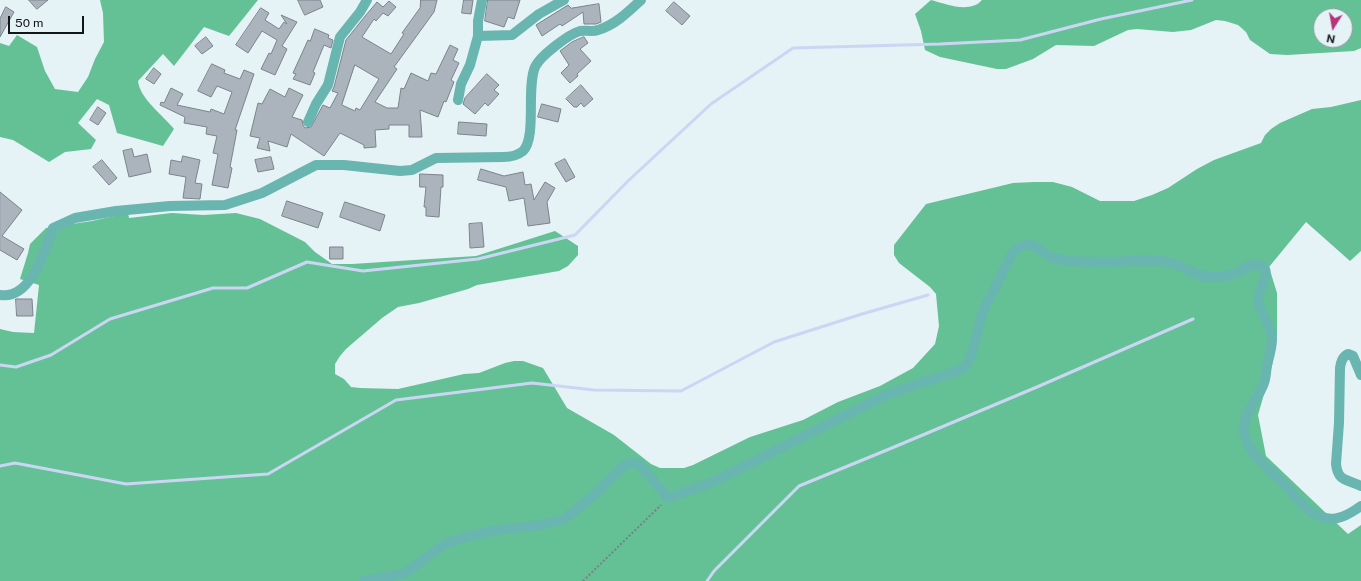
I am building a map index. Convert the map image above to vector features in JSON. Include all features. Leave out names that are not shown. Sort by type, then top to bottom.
[{"type":"street","points":[[308,122],[316,104],[328,85],[340,37],[363,8],[367,0]]},
{"type":"street","points":[[458,100],[461,84],[470,65],[478,36],[478,21],[482,0]]},
{"type":"street","points":[[478,36],[512,35],[539,14],[564,0]]},
{"type":"street","points":[[0,295],[9,296],[14,294],[25,285],[36,271],[53,228],[75,218],[116,211],[170,206],[225,205],[262,193],[316,165],[400,171],[412,170],[436,158],[503,158],[517,155],[523,151],[529,139],[531,90],[535,68],[539,61],[552,48],[579,31],[598,30],[616,21],[641,0]]},
{"type":"street","points":[[364,581],[405,573],[445,544],[469,536],[497,530],[542,525],[564,519],[586,502],[625,465],[633,463],[640,465],[668,498],[715,481],[888,394],[955,372],[966,366],[972,353],[983,311],[1012,254],[1018,248],[1030,245],[1052,258],[1064,260],[1117,262],[1170,262],[1202,276],[1226,276],[1253,265],[1262,266],[1265,274],[1258,295],[1258,302],[1260,309],[1269,325],[1272,338],[1264,383],[1244,425],[1249,446],[1267,470],[1286,486],[1301,505],[1314,514],[1324,518],[1342,518],[1361,506]]},
{"type":"street","points":[[1361,375],[1353,356],[1348,354],[1344,356],[1340,368],[1340,423],[1336,470],[1339,476],[1345,481],[1361,486]]},
{"type":"path","points":[[583,581],[668,498]]},
{"type":"green space","points":[[100,0],[258,0],[229,36],[204,27],[174,66],[163,54],[138,81],[147,100],[174,129],[163,146],[117,133],[109,105],[97,99],[78,123],[96,140],[91,149],[65,152],[49,162],[13,140],[0,137],[0,43],[9,46],[17,35],[37,47],[45,71],[55,89],[78,92],[88,77],[104,42],[103,13]]},
{"type":"green space","points":[[931,0],[958,7],[965,7],[977,4],[982,0],[1361,0],[1361,48],[1354,51],[1287,55],[1270,54],[1250,40],[1246,32],[1238,25],[1216,20],[1191,30],[1173,32],[1137,29],[1128,30],[1094,46],[1056,45],[1033,59],[1006,69],[997,69],[940,57],[925,50],[921,31],[915,14]]},
{"type":"green space","points":[[1361,100],[1361,251],[1350,261],[1306,222],[1269,267],[1277,293],[1277,335],[1272,366],[1258,415],[1266,456],[1348,534],[1361,525],[1361,581],[0,581],[0,329],[13,332],[34,333],[39,285],[20,279],[30,244],[46,228],[92,221],[128,213],[129,218],[172,213],[203,215],[236,213],[260,219],[305,242],[315,252],[332,264],[476,256],[555,231],[578,246],[578,255],[568,266],[559,271],[477,285],[419,303],[398,307],[382,318],[346,349],[335,364],[335,374],[344,379],[351,387],[398,389],[464,374],[479,373],[505,363],[523,361],[543,368],[567,408],[614,435],[651,464],[660,468],[684,468],[750,437],[803,420],[838,402],[880,386],[913,368],[935,344],[939,326],[936,294],[930,287],[899,263],[894,255],[894,245],[926,204],[1013,183],[1034,182],[1053,182],[1072,187],[1100,201],[1134,201],[1168,188],[1214,160],[1261,143],[1265,135],[1280,123],[1312,109],[1331,107]]},
{"type":"building","points":[[29,0],[48,0],[37,9]]},
{"type":"building","points":[[298,0],[320,0],[323,7],[305,15]]},
{"type":"building","points":[[421,0],[437,0],[434,12],[394,67],[397,69],[375,102],[387,108],[398,108],[401,88],[404,89],[411,73],[428,81],[431,73],[436,74],[450,45],[458,49],[453,60],[459,63],[451,80],[454,82],[438,117],[420,110],[422,137],[409,137],[409,125],[389,125],[389,129],[375,130],[376,147],[364,148],[364,145],[340,133],[324,156],[291,134],[287,147],[268,141],[270,151],[257,148],[260,138],[250,136],[258,103],[262,104],[270,89],[285,97],[289,88],[303,95],[292,117],[302,120],[305,128],[311,127],[323,105],[330,108],[338,93],[332,91],[346,40],[377,2],[383,7],[389,1],[396,7],[388,16],[383,13],[376,21],[374,19],[362,37],[391,54],[404,34],[402,33],[420,8]],"holes":[[[355,65],[379,79],[360,110],[356,108],[355,111],[342,105]]]},
{"type":"building","points":[[464,0],[473,0],[471,14],[462,13]]},
{"type":"building","points":[[488,0],[520,0],[514,19],[508,17],[504,27],[485,21]]},
{"type":"building","points":[[674,2],[690,16],[682,25],[666,11]]},
{"type":"building","points":[[599,4],[601,22],[596,24],[584,24],[583,12],[562,26],[560,24],[542,36],[536,25],[568,5],[571,8]]},
{"type":"building","points":[[6,7],[14,12],[0,37],[0,19]]},
{"type":"building","points":[[261,8],[269,13],[265,20],[279,29],[284,22],[287,24],[281,15],[297,22],[282,46],[287,49],[275,75],[261,69],[269,53],[271,54],[277,40],[262,31],[248,53],[236,45]]},
{"type":"building","points":[[315,29],[329,35],[328,38],[333,40],[331,48],[324,45],[313,72],[315,73],[310,85],[293,79],[296,74],[293,73],[308,40],[310,41]]},
{"type":"building","points":[[206,37],[213,46],[202,54],[195,46]]},
{"type":"building","points":[[584,37],[588,43],[580,49],[591,61],[570,83],[561,73],[569,65],[560,51],[572,42]]},
{"type":"building","points":[[212,64],[225,70],[224,73],[240,79],[244,70],[254,74],[235,130],[237,130],[230,167],[232,168],[228,188],[212,185],[218,154],[213,153],[217,136],[206,134],[207,127],[184,123],[185,117],[160,105],[161,102],[164,103],[171,88],[183,94],[177,105],[210,112],[211,109],[224,114],[232,92],[217,86],[211,97],[198,91]]},
{"type":"building","points":[[154,68],[161,74],[154,84],[146,79]]},
{"type":"building","points":[[487,74],[499,85],[494,90],[499,94],[488,106],[485,103],[475,114],[463,104],[465,98]]},
{"type":"building","points":[[581,85],[593,99],[584,107],[581,103],[577,107],[574,107],[566,99]]},
{"type":"building","points":[[542,104],[561,109],[558,122],[538,117]]},
{"type":"building","points":[[98,107],[106,113],[98,125],[90,120]]},
{"type":"building","points":[[459,122],[487,124],[486,136],[458,134]]},
{"type":"building","points":[[132,149],[134,157],[147,154],[151,172],[129,177],[123,151]]},
{"type":"building","points":[[183,156],[200,160],[195,183],[202,184],[200,199],[183,198],[186,177],[169,174],[171,160],[181,162]]},
{"type":"building","points":[[271,157],[274,169],[258,172],[255,160]]},
{"type":"building","points":[[565,159],[575,177],[566,182],[555,164]]},
{"type":"building","points":[[102,160],[117,178],[109,185],[93,167]]},
{"type":"building","points":[[481,169],[504,176],[523,172],[525,185],[531,184],[534,200],[545,182],[555,188],[547,202],[550,223],[528,226],[524,198],[509,201],[506,187],[478,180]]},
{"type":"building","points":[[420,174],[443,175],[439,217],[426,216],[426,207],[424,207],[426,187],[420,187]]},
{"type":"building","points":[[0,192],[22,210],[2,236],[24,249],[17,260],[0,250]]},
{"type":"building","points":[[287,201],[323,213],[318,228],[282,216]]},
{"type":"building","points":[[345,202],[385,215],[380,231],[340,217]]},
{"type":"building","points":[[482,223],[484,247],[470,248],[469,224]]},
{"type":"building","points":[[330,247],[343,247],[343,259],[330,259]]},
{"type":"building","points":[[16,299],[32,299],[33,316],[17,316]]},
{"type":"waterway","points":[[0,365],[16,367],[51,355],[110,319],[213,288],[247,288],[307,262],[363,271],[478,259],[575,235],[628,181],[711,104],[793,48],[1020,40],[1101,19],[1192,0]]},
{"type":"waterway","points":[[0,466],[15,463],[126,484],[268,474],[396,400],[532,383],[594,390],[681,391],[774,342],[928,295]]},
{"type":"waterway","points":[[707,581],[714,571],[799,486],[1037,387],[1193,319]]}]
